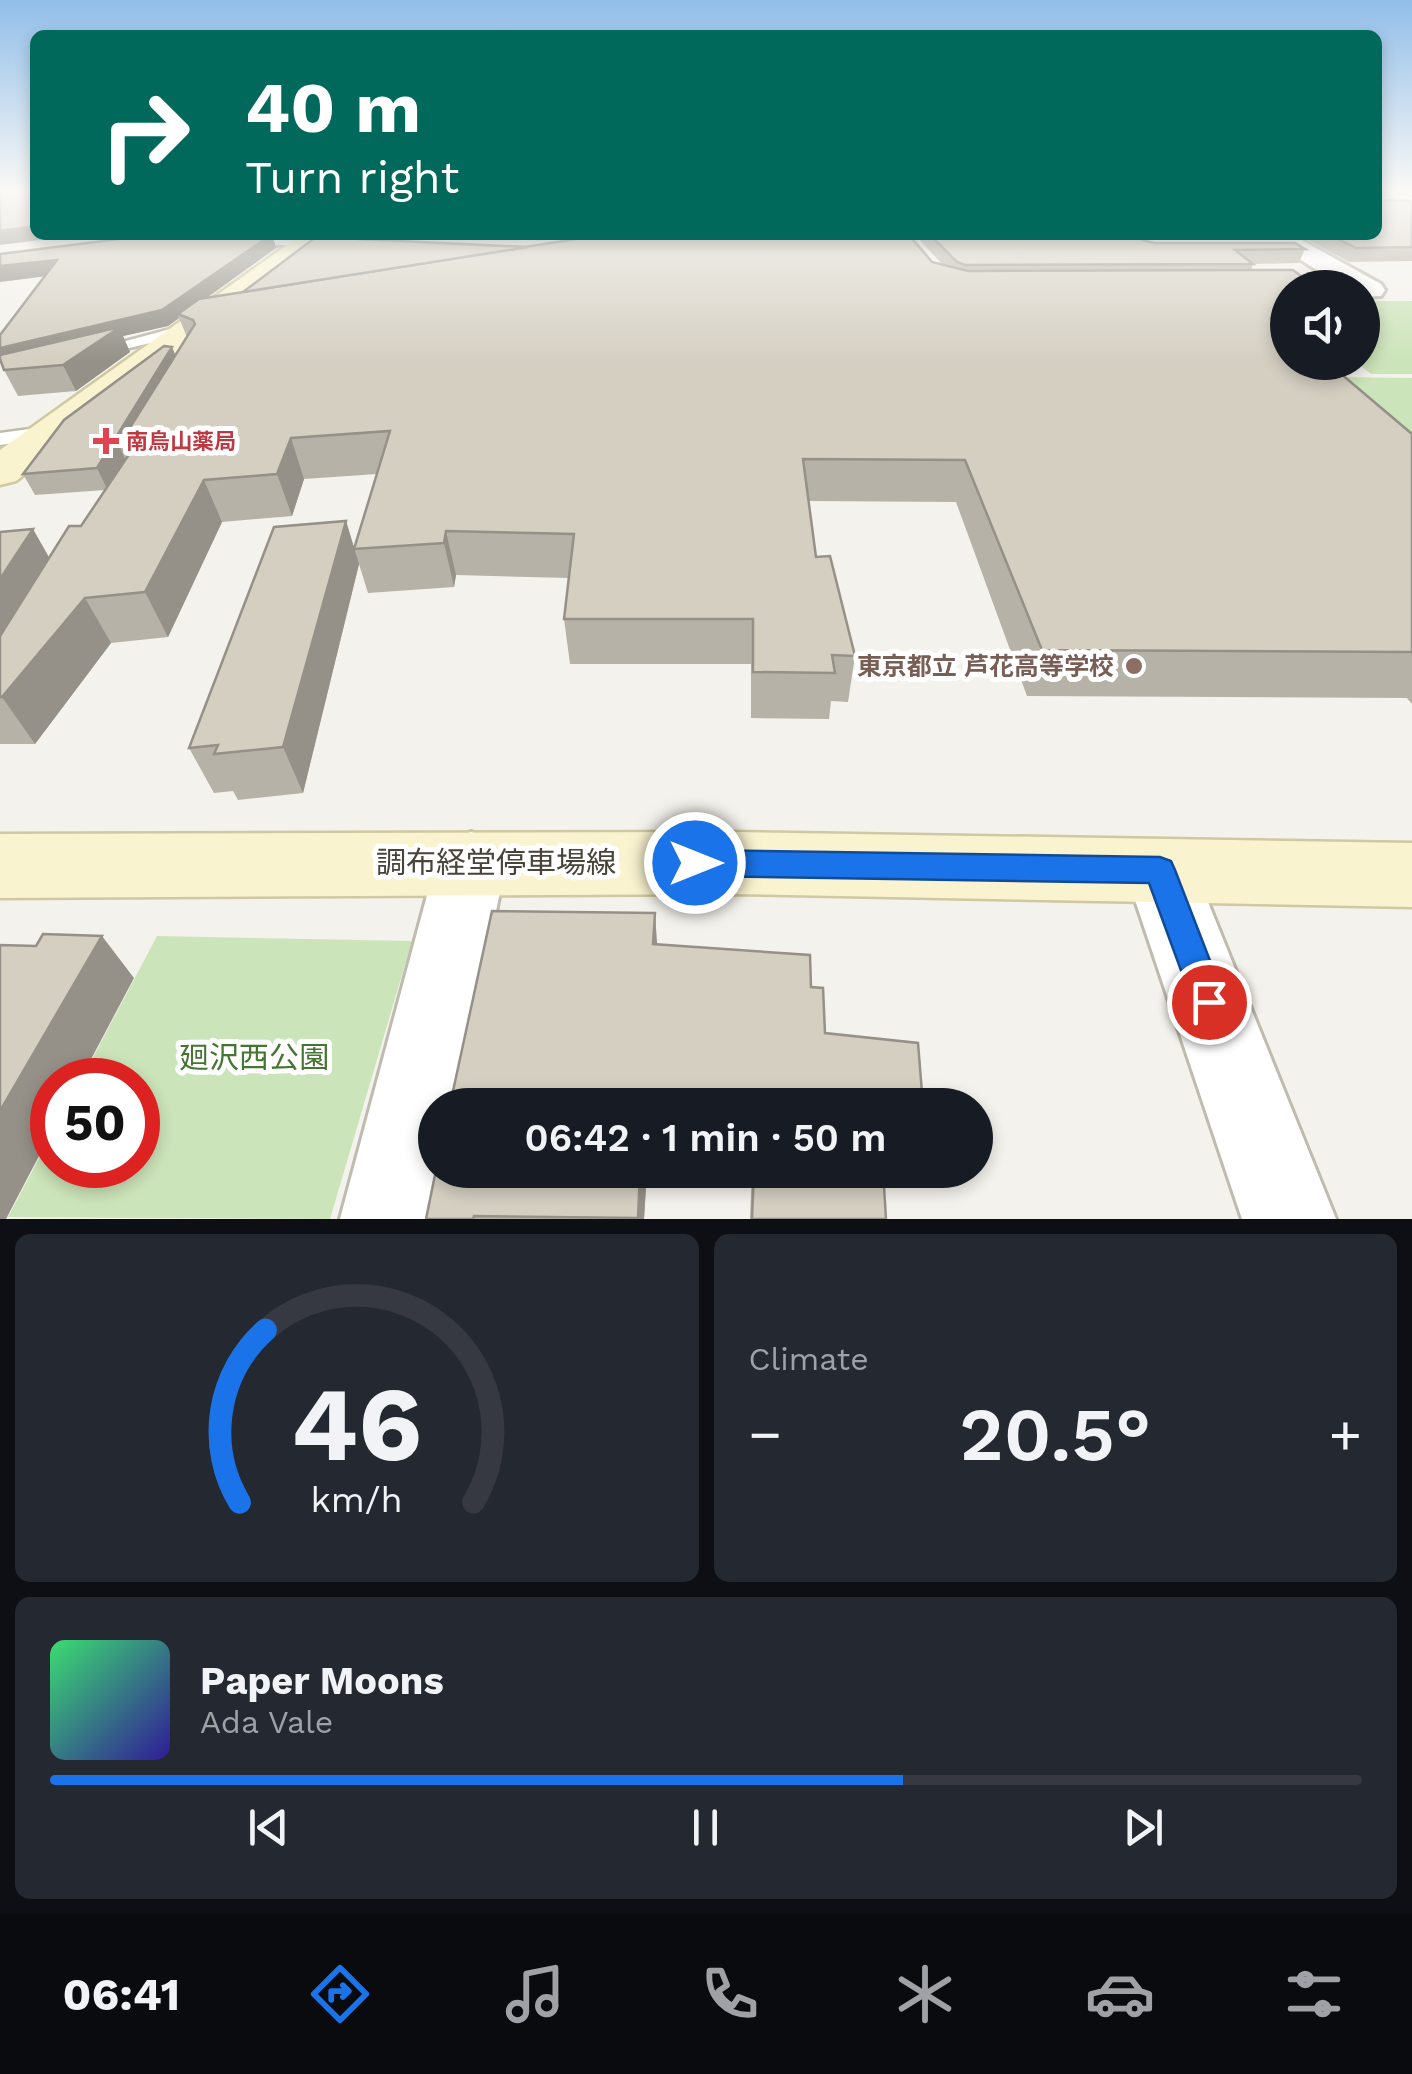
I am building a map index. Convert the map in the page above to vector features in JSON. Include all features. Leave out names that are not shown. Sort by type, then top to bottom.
[{"type":"main road","points":[[0,471],[175,347],[303,247]]},
{"type":"main road","name":"調布経堂停車場線","points":[[0,866],[471,862],[1412,876]]},
{"type":"street","points":[[1299,247],[1341,270]]},
{"type":"street","points":[[387,1219],[471,862]]},
{"type":"street","points":[[1160,870],[1289,1219]]},
{"type":"lane","points":[[88,354],[175,347],[226,322]]},
{"type":"lane","points":[[0,439],[53,432]]},
{"type":"green space","points":[[1380,301],[1412,301],[1412,374],[1380,374]]},
{"type":"green space","points":[[1412,378],[1412,444],[1337,380]]},
{"type":"green space","name":"廻沢西公園","points":[[157,936],[412,941],[330,1219],[8,1217],[30,1176],[30,1188],[160,1188],[160,1058],[93,1058]]},
{"type":"building","points":[[57,247],[254,247],[162,310],[0,348],[0,335],[57,260],[0,266],[0,254]]},
{"type":"building","points":[[303,247],[528,247],[243,292]]},
{"type":"building","points":[[526,247],[919,247],[932,262],[968,271],[1270,270],[1270,380],[1348,380],[1412,434],[1412,652],[1042,650],[965,460],[803,459],[816,557],[830,556],[855,656],[832,655],[835,673],[753,672],[753,619],[564,619],[574,534],[446,531],[444,543],[354,549],[390,431],[291,438],[277,474],[204,480],[145,592],[85,598],[0,697],[0,636],[69,526],[81,526],[136,444],[119,445],[195,324],[178,314],[199,299]]},
{"type":"building","points":[[942,247],[1305,249],[1235,250],[1253,264],[957,262]]},
{"type":"building","points":[[120,327],[63,365],[4,370],[0,359],[0,355]]},
{"type":"building","points":[[164,346],[172,347],[97,468],[23,474],[64,420]]},
{"type":"building","points":[[346,521],[283,747],[214,754],[218,745],[189,748],[274,527]]},
{"type":"building","points":[[33,529],[0,579],[0,532]]},
{"type":"building","points":[[492,911],[655,913],[653,944],[810,955],[811,987],[823,988],[825,1033],[918,1043],[922,1088],[454,1088]]},
{"type":"building","points":[[43,934],[102,936],[0,1111],[0,945],[36,946]]},
{"type":"building","points":[[432,1188],[639,1188],[638,1218],[426,1219]]},
{"type":"building","points":[[753,1188],[884,1188],[886,1219],[752,1219]]},
{"type":"place","name":"南烏山薬局","points":[[106,441]]},
{"type":"place","name":"東京都立 芦花高等学校","points":[[1134,666]]},
{"type":"route","points":[[695,863],[1160,870],[1209,1002]]}]
